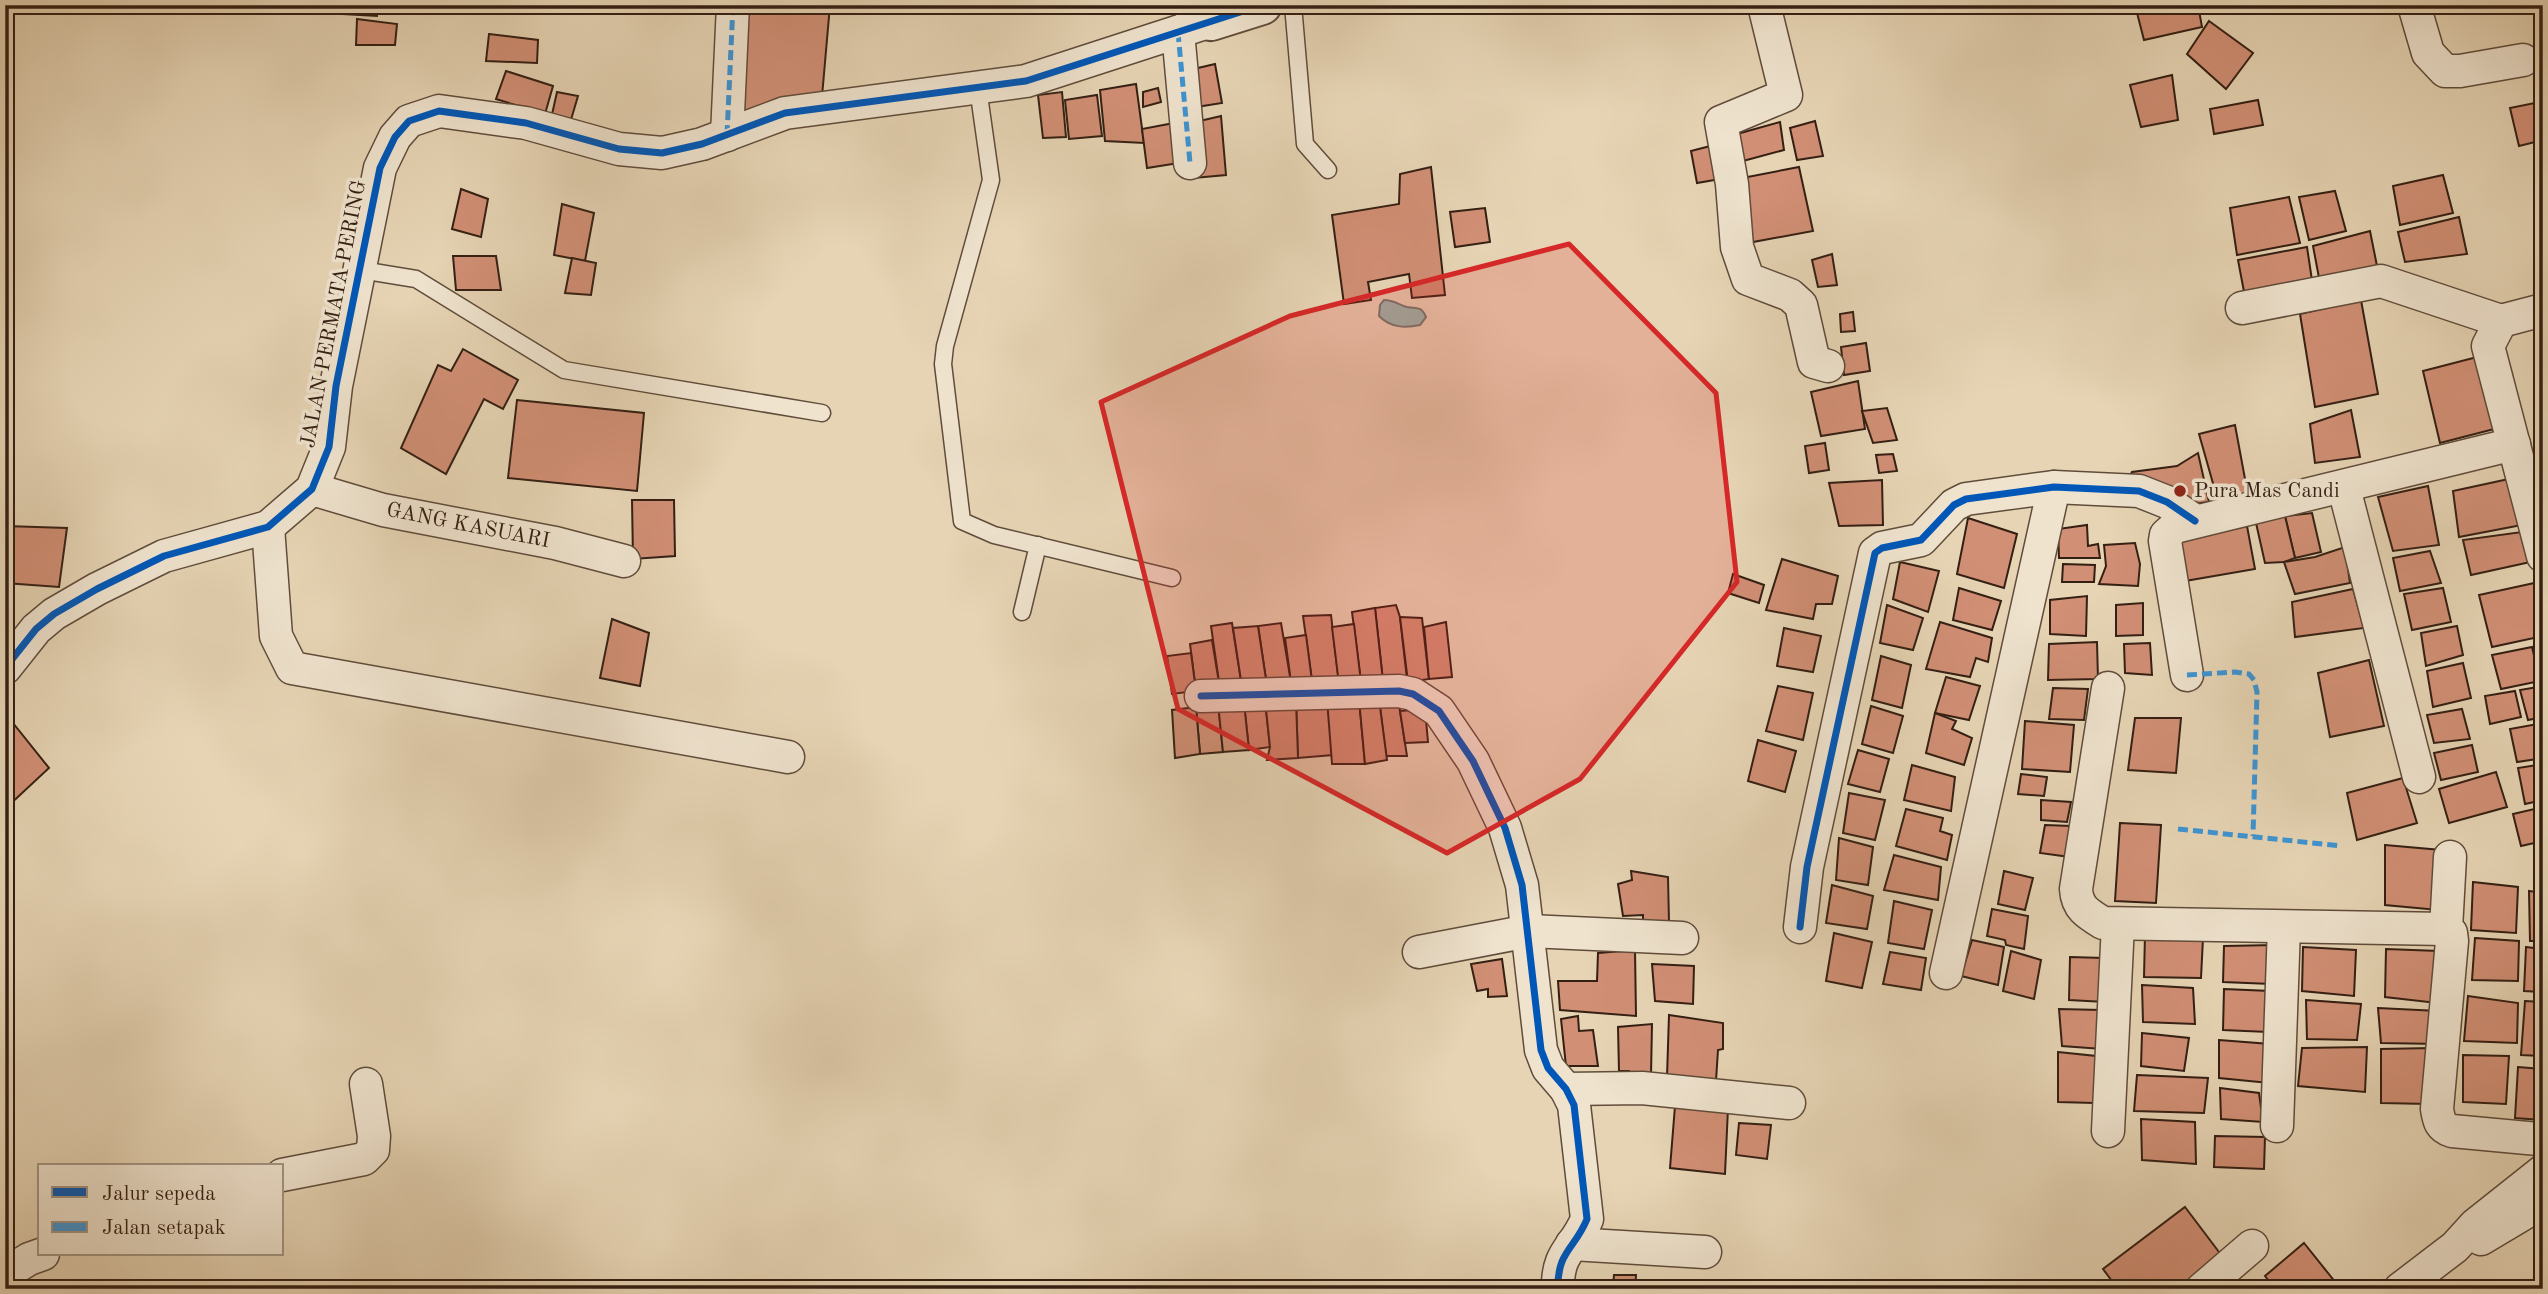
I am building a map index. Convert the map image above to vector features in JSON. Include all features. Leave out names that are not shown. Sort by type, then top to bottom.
[{"type":"street","points":[[727,135],[733,5]]},
{"type":"street","name":"JALAN PERMATA PERING","points":[[5,668],[36,629],[54,614],[164,556],[268,527],[312,489],[329,447],[336,386],[380,168],[394,137],[409,121],[439,111],[479,115],[526,123],[619,149],[662,153],[727,135],[785,113],[1026,81],[1194,19],[1262,5]]},
{"type":"street","points":[[1764,5],[1786,95],[1721,122],[1732,184],[1737,247],[1748,279],[1790,295],[1801,304],[1814,362],[1828,366]]},
{"type":"street","points":[[2414,5],[2428,53],[2445,71],[2523,61]]},
{"type":"street","points":[[1189,163],[1194,19]]},
{"type":"street","points":[[2242,308],[2381,281],[2501,321],[2543,310]]},
{"type":"street","points":[[2501,321],[2488,346],[2543,556]]},
{"type":"street","points":[[2187,675],[2165,541],[2166,535],[2175,527],[2344,488],[2514,444]]},
{"type":"street","points":[[1800,927],[1807,867],[1875,553],[1882,548],[1921,540],[1954,505],[1966,499],[2054,487],[2138,491],[2167,502],[2195,521]]},
{"type":"street","points":[[1946,973],[2054,487]]},
{"type":"street","points":[[2344,488],[2419,777]]},
{"type":"street","name":"GANG KASUARI","points":[[312,489],[383,509],[555,543],[624,561]]},
{"type":"street","points":[[268,527],[276,636],[292,668],[788,757]]},
{"type":"street","points":[[2108,688],[2076,884],[2078,901],[2085,912],[2103,923],[2446,929],[2451,933],[2452,941],[2437,1109],[2440,1124],[2452,1131],[2538,1139],[2543,1142]]},
{"type":"street","points":[[1201,696],[1399,691],[1413,694],[1439,711],[1473,761],[1505,828],[1522,885],[1541,1050],[1548,1068],[1566,1088],[1574,1105],[1587,1219],[1581,1233],[1561,1259],[1558,1289]]},
{"type":"street","points":[[2446,929],[2450,857]]},
{"type":"street","points":[[2108,1131],[2118,923]]},
{"type":"street","points":[[2277,1126],[2284,927]]},
{"type":"street","points":[[1419,952],[1528,932],[1682,938]]},
{"type":"street","points":[[284,1175],[364,1159],[373,1150],[374,1136],[366,1084]]},
{"type":"street","points":[[1566,1088],[1642,1088],[1789,1103]]},
{"type":"street","points":[[2400,1289],[2443,1256],[2475,1224],[2543,1171]]},
{"type":"street","points":[[2443,1256],[2496,1232],[2543,1202]]},
{"type":"street","points":[[1572,1244],[1705,1252]]},
{"type":"street","points":[[2203,1289],[2252,1245]]},
{"type":"street","points":[[5,1274],[38,1256]]},
{"type":"lane","points":[[1293,5],[1305,144],[1328,170]]},
{"type":"lane","points":[[978,88],[992,180],[944,346],[943,364],[962,522],[994,536],[1172,578]]},
{"type":"lane","points":[[361,270],[416,278],[564,370],[822,413]]},
{"type":"lane","points":[[1022,612],[1038,545]]},
{"type":"highlighted area","points":[[1569,244],[1716,393],[1737,582],[1580,779],[1447,853],[1178,709],[1101,402],[1290,316]]},
{"type":"water","points":[[1384,300],[1419,309],[1426,317],[1420,325],[1393,325],[1379,316],[1380,305]]},
{"type":"building","points":[[344,5],[377,5],[377,16],[343,14]]},
{"type":"building","points":[[748,5],[830,5],[821,108],[740,113]]},
{"type":"building","points":[[1772,5],[1791,5],[1793,11],[1774,13]]},
{"type":"building","points":[[2135,5],[2198,5],[2202,27],[2144,40]]},
{"type":"building","points":[[2213,5],[2240,5],[2215,11]]},
{"type":"building","points":[[357,19],[397,24],[395,45],[356,45]]},
{"type":"building","points":[[2209,21],[2253,53],[2226,89],[2187,54]]},
{"type":"building","points":[[489,34],[538,40],[537,63],[486,61]]},
{"type":"building","points":[[1215,64],[1222,103],[1190,108],[1185,71]]},
{"type":"building","points":[[506,71],[553,86],[545,114],[496,99]]},
{"type":"building","points":[[2172,75],[2178,120],[2141,127],[2130,85]]},
{"type":"building","points":[[2543,83],[2543,140],[2519,146],[2510,108],[2540,102],[2540,84]]},
{"type":"building","points":[[1136,84],[1144,143],[1105,141],[1100,90]]},
{"type":"building","points":[[1158,88],[1161,102],[1143,107],[1143,92]]},
{"type":"building","points":[[557,92],[578,96],[570,123],[551,119]]},
{"type":"building","points":[[1062,92],[1066,137],[1043,138],[1038,95]]},
{"type":"building","points":[[1097,95],[1102,136],[1069,139],[1065,100]]},
{"type":"building","points":[[2258,100],[2263,125],[2214,134],[2210,109]]},
{"type":"building","points":[[1221,116],[1226,175],[1194,178],[1191,123]]},
{"type":"building","points":[[1815,121],[1823,156],[1797,160],[1790,128]]},
{"type":"building","points":[[1780,122],[1784,150],[1743,161],[1737,134]]},
{"type":"building","points":[[1174,123],[1179,163],[1147,168],[1142,129]]},
{"type":"building","points":[[1718,144],[1726,178],[1697,183],[1691,151]]},
{"type":"building","points":[[1431,167],[1445,295],[1412,298],[1409,274],[1368,282],[1371,300],[1344,304],[1332,215],[1399,204],[1400,174]]},
{"type":"building","points":[[1799,167],[1813,231],[1753,242],[1737,179]]},
{"type":"building","points":[[2443,175],[2453,213],[2400,225],[2393,186]]},
{"type":"building","points":[[461,189],[488,199],[481,237],[452,229]]},
{"type":"building","points":[[2335,191],[2346,231],[2309,240],[2299,197]]},
{"type":"building","points":[[2289,197],[2300,243],[2237,255],[2230,208]]},
{"type":"building","points":[[562,204],[594,213],[585,261],[554,255]]},
{"type":"building","points":[[1485,208],[1490,242],[1455,247],[1450,212]]},
{"type":"building","points":[[2459,217],[2467,254],[2405,262],[2398,232]]},
{"type":"building","points":[[2370,231],[2378,271],[2320,283],[2313,246]]},
{"type":"building","points":[[2307,247],[2313,287],[2245,297],[2238,260]]},
{"type":"building","points":[[1832,254],[1837,285],[1818,287],[1812,260]]},
{"type":"building","points":[[453,256],[496,256],[501,290],[456,290]]},
{"type":"building","points":[[572,258],[596,263],[591,295],[565,293]]},
{"type":"building","points":[[2361,300],[2378,394],[2315,407],[2300,314]]},
{"type":"building","points":[[1853,312],[1855,331],[1841,332],[1840,314]]},
{"type":"building","points":[[1866,343],[1870,371],[1844,375],[1841,347]]},
{"type":"building","points":[[463,349],[518,380],[503,409],[484,399],[446,474],[401,448],[438,365],[451,371]]},
{"type":"building","points":[[2481,356],[2498,428],[2440,443],[2423,371]]},
{"type":"building","points":[[1858,381],[1865,429],[1821,436],[1811,392]]},
{"type":"building","points":[[517,400],[644,413],[637,491],[508,478]]},
{"type":"building","points":[[1887,408],[1897,440],[1873,443],[1862,411]]},
{"type":"building","points":[[2351,410],[2360,457],[2315,463],[2310,424]]},
{"type":"building","points":[[2235,425],[2248,495],[2218,501],[2199,434]]},
{"type":"building","points":[[1825,443],[1829,470],[1809,473],[1805,446]]},
{"type":"building","name":"Pura Mas Candi","points":[[2198,453],[2209,502],[2185,505],[2128,479],[2132,472],[2177,466]]},
{"type":"building","points":[[1893,454],[1897,471],[1879,473],[1876,455]]},
{"type":"building","points":[[2518,477],[2527,524],[2459,537],[2453,491]]},
{"type":"building","points":[[1882,480],[1883,525],[1839,526],[1829,483]]},
{"type":"building","points":[[2428,486],[2439,545],[2393,551],[2378,497]]},
{"type":"building","points":[[632,500],[674,500],[675,556],[633,559]]},
{"type":"building","points":[[2312,513],[2321,552],[2295,558],[2285,516]]},
{"type":"building","points":[[2285,516],[2295,558],[2284,562],[2265,563],[2256,523]]},
{"type":"building","points":[[1968,518],[2017,534],[2004,588],[1957,574]]},
{"type":"building","points":[[2087,525],[2088,546],[2098,544],[2100,558],[2059,558],[2058,529]]},
{"type":"building","points":[[5,526],[67,528],[59,587],[5,583]]},
{"type":"building","points":[[2247,526],[2255,569],[2185,581],[2179,541]]},
{"type":"building","points":[[2529,531],[2535,561],[2471,575],[2463,540]]},
{"type":"building","points":[[2135,543],[2140,564],[2138,586],[2099,584],[2106,566],[2104,545]]},
{"type":"building","points":[[2345,547],[2350,583],[2295,594],[2284,562],[2315,557]]},
{"type":"building","points":[[2430,551],[2441,583],[2400,591],[2393,558]]},
{"type":"building","points":[[1782,559],[1838,576],[1832,604],[1816,604],[1813,619],[1766,610]]},
{"type":"building","points":[[1900,562],[1939,571],[1928,612],[1893,599]]},
{"type":"building","points":[[2063,564],[2095,565],[2094,582],[2062,582]]},
{"type":"building","points":[[1733,574],[1764,585],[1759,603],[1728,593]]},
{"type":"building","points":[[2539,582],[2543,600],[2543,636],[2492,647],[2479,595]]},
{"type":"building","points":[[1959,588],[2001,601],[1992,630],[1953,620]]},
{"type":"building","points":[[2443,588],[2451,622],[2412,630],[2404,594]]},
{"type":"building","points":[[2353,589],[2364,628],[2295,637],[2292,602]]},
{"type":"building","points":[[2087,596],[2086,636],[2050,634],[2050,600]]},
{"type":"building","points":[[2143,603],[2143,635],[2116,636],[2116,605]]},
{"type":"building","points":[[1396,605],[1400,617],[1407,679],[1383,681],[1375,608]]},
{"type":"building","points":[[1887,605],[1923,618],[1913,650],[1880,643]]},
{"type":"building","points":[[1375,608],[1383,681],[1361,682],[1352,612]]},
{"type":"building","points":[[1331,615],[1339,684],[1313,688],[1303,616]]},
{"type":"building","points":[[1400,617],[1422,618],[1429,679],[1408,682]]},
{"type":"building","points":[[612,619],[649,633],[640,686],[600,678]]},
{"type":"building","points":[[1446,622],[1452,677],[1429,679],[1424,627]]},
{"type":"building","points":[[1940,622],[1992,638],[1988,662],[1976,658],[1970,677],[1926,669]]},
{"type":"building","points":[[1232,623],[1242,687],[1220,689],[1211,626]]},
{"type":"building","points":[[1281,623],[1291,682],[1267,686],[1258,626]]},
{"type":"building","points":[[1354,624],[1361,682],[1339,684],[1332,627]]},
{"type":"building","points":[[1258,626],[1267,686],[1242,687],[1233,628]]},
{"type":"building","points":[[2457,626],[2463,655],[2426,666],[2421,633]]},
{"type":"building","points":[[1784,628],[1821,636],[1813,672],[1777,666]]},
{"type":"building","points":[[1306,635],[1312,681],[1291,682],[1285,638]]},
{"type":"building","points":[[1212,640],[1220,689],[1196,691],[1190,644]]},
{"type":"building","points":[[2097,642],[2098,679],[2048,680],[2049,644]]},
{"type":"building","points":[[2150,643],[2152,675],[2125,673],[2124,644]]},
{"type":"building","points":[[2532,647],[2540,681],[2501,689],[2492,655]]},
{"type":"building","points":[[1191,653],[1196,691],[1172,694],[1167,656]]},
{"type":"building","points":[[1881,656],[1911,665],[1902,708],[1872,700]]},
{"type":"building","points":[[2369,660],[2384,726],[2330,737],[2318,673]]},
{"type":"building","points":[[2463,663],[2471,698],[2433,707],[2427,671]]},
{"type":"building","points":[[1946,677],[1980,686],[1969,720],[1935,713]]},
{"type":"building","points":[[1778,686],[1813,693],[1803,740],[1766,731]]},
{"type":"building","points":[[2543,686],[2543,717],[2528,720],[2520,690]]},
{"type":"building","points":[[2053,688],[2088,689],[2084,720],[2049,719]]},
{"type":"building","points":[[2515,691],[2521,717],[2490,724],[2485,696]]},
{"type":"building","points":[[1398,698],[1407,756],[1386,756],[1379,699]]},
{"type":"building","points":[[1327,699],[1333,755],[1298,758],[1296,701]]},
{"type":"building","points":[[1327,699],[1359,699],[1365,764],[1332,764]]},
{"type":"building","points":[[1359,699],[1379,699],[1387,760],[1365,764]]},
{"type":"building","points":[[1265,700],[1270,747],[1249,750],[1244,703]]},
{"type":"building","points":[[1265,700],[1296,701],[1298,758],[1267,760],[1270,747]]},
{"type":"building","points":[[1218,703],[1223,752],[1200,754],[1196,707]]},
{"type":"building","points":[[1218,703],[1244,703],[1249,750],[1223,752]]},
{"type":"building","points":[[1871,706],[1903,716],[1893,753],[1862,744]]},
{"type":"building","points":[[1196,707],[1200,754],[1175,758],[1172,710]]},
{"type":"building","points":[[1425,709],[1428,742],[1405,743],[1400,711]]},
{"type":"building","points":[[2462,709],[2470,739],[2434,743],[2427,715]]},
{"type":"building","points":[[5,713],[49,768],[5,809]]},
{"type":"building","points":[[1935,713],[1956,721],[1952,729],[1972,738],[1964,765],[1926,753]]},
{"type":"building","points":[[2135,718],[2181,718],[2176,773],[2128,770]]},
{"type":"building","points":[[2025,721],[2074,725],[2070,772],[2022,769]]},
{"type":"building","points":[[2543,723],[2543,758],[2517,762],[2510,729]]},
{"type":"building","points":[[1758,740],[1796,751],[1785,792],[1748,781]]},
{"type":"building","points":[[2472,745],[2478,772],[2441,780],[2434,753]]},
{"type":"building","points":[[1858,750],[1889,759],[1880,792],[1848,784]]},
{"type":"building","points":[[2543,764],[2543,800],[2525,804],[2518,768]]},
{"type":"building","points":[[1912,765],[1955,777],[1951,811],[1904,800]]},
{"type":"building","points":[[2496,772],[2507,807],[2449,823],[2439,789]]},
{"type":"building","points":[[2021,774],[2047,777],[2044,796],[2018,794]]},
{"type":"building","points":[[2403,778],[2417,823],[2357,840],[2347,793]]},
{"type":"building","points":[[1849,793],[1885,800],[1875,840],[1843,833]]},
{"type":"building","points":[[2041,800],[2071,802],[2067,822],[2041,820]]},
{"type":"building","points":[[2543,807],[2543,841],[2521,846],[2513,814]]},
{"type":"building","points":[[1906,809],[1943,818],[1940,831],[1952,835],[1947,860],[1896,846]]},
{"type":"building","points":[[2120,823],[2161,825],[2156,903],[2115,901]]},
{"type":"building","points":[[2045,825],[2071,826],[2070,857],[2040,853]]},
{"type":"building","points":[[1839,838],[1873,847],[1868,885],[1836,880]]},
{"type":"building","points":[[2385,845],[2441,850],[2438,910],[2385,905]]},
{"type":"building","points":[[1894,855],[1941,867],[1938,900],[1884,890]]},
{"type":"building","points":[[1631,871],[1668,877],[1669,922],[1643,923],[1643,915],[1623,916],[1618,884],[1632,880]]},
{"type":"building","points":[[2004,871],[2033,878],[2025,910],[1998,904]]},
{"type":"building","points":[[2473,882],[2518,887],[2516,933],[2471,930]]},
{"type":"building","points":[[1832,885],[1873,896],[1867,929],[1826,923]]},
{"type":"building","points":[[2529,891],[2543,893],[2543,941],[2530,941]]},
{"type":"building","points":[[1894,901],[1932,910],[1924,949],[1888,943]]},
{"type":"building","points":[[1992,909],[2028,916],[2024,949],[2006,945],[2005,940],[1987,936]]},
{"type":"building","points":[[1834,933],[1872,942],[1862,988],[1826,981]]},
{"type":"building","points":[[2145,934],[2203,938],[2201,978],[2144,977]]},
{"type":"building","points":[[2475,938],[2519,941],[2518,981],[2472,980]]},
{"type":"building","points":[[1972,940],[2004,947],[1998,985],[1961,976]]},
{"type":"building","points":[[2275,945],[2271,984],[2223,982],[2224,946]]},
{"type":"building","points":[[2303,947],[2356,950],[2354,996],[2302,991]]},
{"type":"building","points":[[2526,947],[2543,949],[2543,992],[2524,991]]},
{"type":"building","points":[[2386,949],[2439,951],[2437,1003],[2385,997]]},
{"type":"building","points":[[1635,950],[1636,1016],[1560,1010],[1558,981],[1597,981],[1598,953]]},
{"type":"building","points":[[2011,951],[2041,960],[2034,999],[2003,991]]},
{"type":"building","points":[[1890,952],[1926,958],[1921,990],[1883,984]]},
{"type":"building","points":[[2070,957],[2104,958],[2105,1002],[2069,1000]]},
{"type":"building","points":[[1502,959],[1507,996],[1488,997],[1488,989],[1477,991],[1471,964]]},
{"type":"building","points":[[1652,964],[1694,966],[1693,1004],[1655,1001]]},
{"type":"building","points":[[2142,985],[2193,988],[2195,1024],[2143,1022]]},
{"type":"building","points":[[2224,989],[2270,991],[2268,1032],[2223,1030]]},
{"type":"building","points":[[2468,996],[2518,1003],[2517,1043],[2464,1041]]},
{"type":"building","points":[[2306,1000],[2361,1004],[2357,1040],[2307,1039]]},
{"type":"building","points":[[2525,1001],[2543,1002],[2543,1056],[2521,1055]]},
{"type":"building","points":[[2378,1008],[2438,1011],[2439,1044],[2381,1043]]},
{"type":"building","points":[[2059,1009],[2101,1010],[2102,1049],[2062,1046]]},
{"type":"building","points":[[1669,1015],[1723,1023],[1723,1049],[1718,1050],[1716,1081],[1667,1077]]},
{"type":"building","points":[[1578,1016],[1579,1031],[1593,1030],[1598,1066],[1566,1066],[1561,1019]]},
{"type":"building","points":[[1652,1024],[1651,1075],[1630,1075],[1629,1071],[1619,1071],[1618,1027]]},
{"type":"building","points":[[2142,1033],[2189,1038],[2184,1071],[2141,1066]]},
{"type":"building","points":[[2219,1040],[2270,1044],[2269,1083],[2219,1078]]},
{"type":"building","points":[[2367,1047],[2365,1092],[2298,1086],[2302,1048]]},
{"type":"building","points":[[2432,1048],[2429,1104],[2381,1103],[2381,1049]]},
{"type":"building","points":[[2058,1052],[2096,1056],[2094,1103],[2058,1102]]},
{"type":"building","points":[[2463,1055],[2509,1056],[2506,1104],[2463,1102]]},
{"type":"building","points":[[2518,1067],[2543,1069],[2543,1120],[2515,1118]]},
{"type":"building","points":[[2137,1075],[2208,1078],[2204,1113],[2134,1111]]},
{"type":"building","points":[[2220,1088],[2259,1093],[2263,1122],[2221,1119]]},
{"type":"building","points":[[1675,1106],[1728,1108],[1725,1174],[1670,1168]]},
{"type":"building","points":[[2141,1119],[2195,1122],[2196,1164],[2142,1160]]},
{"type":"building","points":[[1739,1123],[1771,1125],[1767,1159],[1736,1155]]},
{"type":"building","points":[[2215,1136],[2265,1137],[2264,1169],[2214,1167]]},
{"type":"building","points":[[2185,1207],[2222,1256],[2178,1289],[2118,1289],[2103,1269]]},
{"type":"building","points":[[2304,1243],[2336,1283],[2329,1289],[2275,1289],[2265,1276]]},
{"type":"building","points":[[1614,1275],[1636,1275],[1635,1289],[1596,1289],[1596,1286],[1613,1286]]},
{"type":"building","points":[[1660,1283],[1704,1289],[1660,1289]]},
{"type":"marked path","points":[[727,135],[733,5]]},
{"type":"marked path","points":[[1178,32],[1190,163]]},
{"type":"marked path","points":[[2187,675],[2235,672],[2249,674],[2254,680],[2257,692],[2253,836]]},
{"type":"marked path","points":[[2178,829],[2342,846]]},
{"type":"cycle path","points":[[5,668],[36,629],[54,614],[164,556],[268,527],[312,489],[329,447],[336,386],[380,168],[395,137],[409,121],[439,111],[526,123],[619,149],[662,153],[702,144],[785,113],[1026,81],[1262,5]]},
{"type":"cycle path","points":[[1800,927],[1807,867],[1875,553],[1882,548],[1921,540],[1954,505],[1966,499],[2054,487],[2139,491],[2167,502],[2195,521]]},
{"type":"cycle path","points":[[1201,696],[1399,691],[1413,694],[1439,711],[1473,761],[1505,828],[1522,885],[1541,1050],[1548,1068],[1566,1089],[1574,1105],[1587,1219],[1560,1266],[1558,1289]]},
{"type":"place","name":"Pura Mas Candi","points":[[2180,491]]}]
